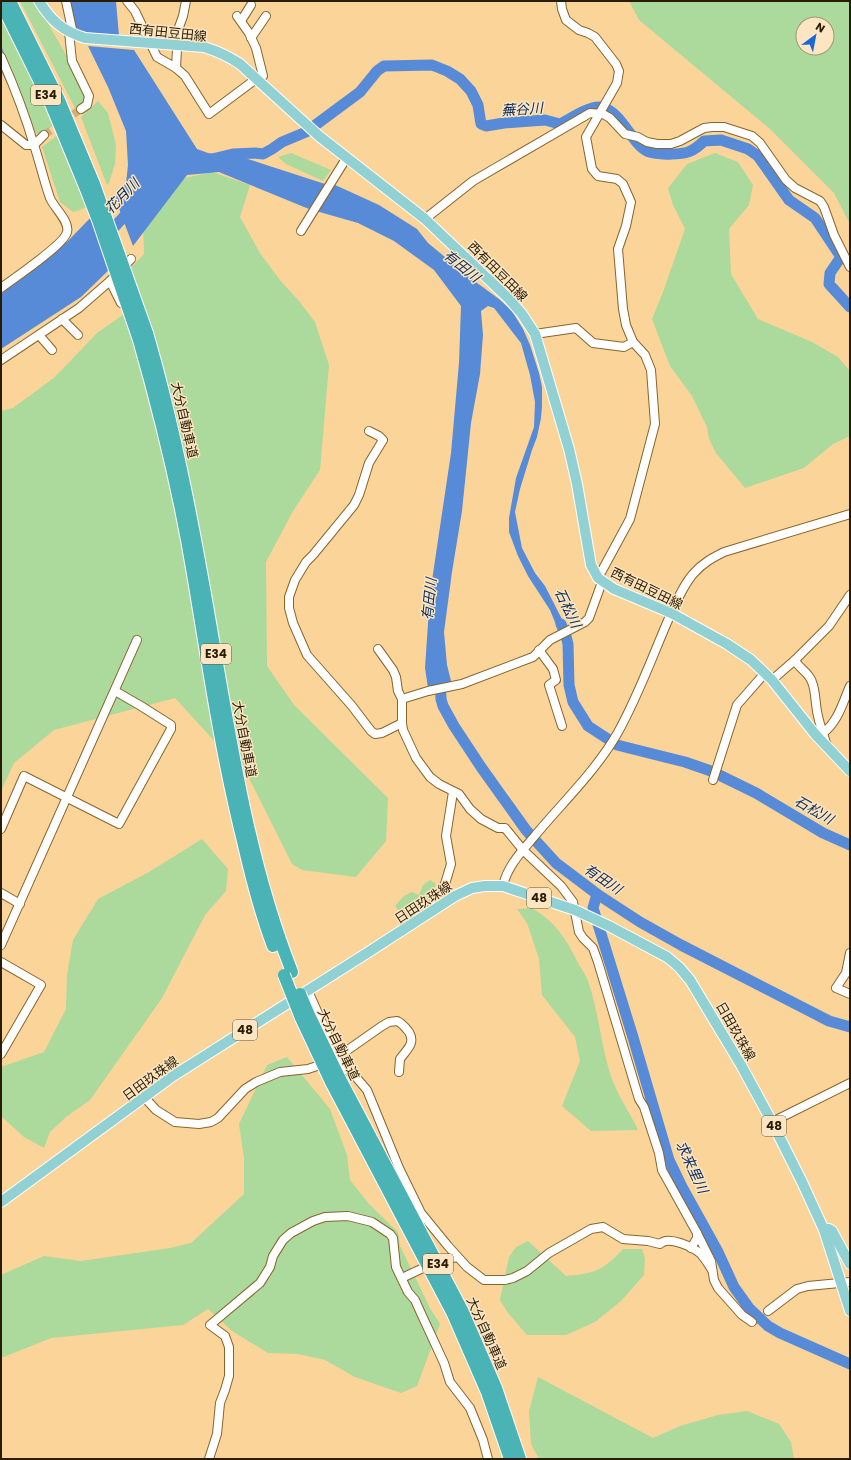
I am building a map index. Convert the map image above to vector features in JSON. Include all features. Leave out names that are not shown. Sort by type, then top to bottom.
[{"type":"highway","name":"大分自動車道","points":[[10,1],[59,100],[90,187],[98,220],[163,388],[188,495],[227,725],[261,877],[288,974],[309,1015],[335,1079],[453,1314],[487,1392],[510,1459]]},
{"type":"highway","name":"大分自動車道","points":[[1,3],[90,187]]},
{"type":"highway","name":"大分自動車道","points":[[335,1079],[462,1310],[496,1388],[520,1459]]},
{"type":"main road","name":"西有田豆田線","points":[[39,1],[49,16],[58,25],[71,33],[85,38],[178,44],[204,47],[217,51],[240,64],[298,118],[425,219],[509,299],[522,314],[535,334],[569,449],[577,484],[591,566],[600,580],[671,614],[727,644],[751,660],[769,676],[828,749],[850,771]]},
{"type":"main road","name":"日田玖珠線","points":[[1,1202],[145,1098],[173,1076],[455,896],[472,888],[503,886],[586,915],[638,940],[667,957],[679,967],[698,992],[772,1122],[802,1182],[824,1230],[845,1282],[850,1311]]},
{"type":"main road","points":[[824,1230],[829,1229],[832,1231],[850,1264]]},
{"type":"street","points":[[66,1],[71,33],[72,61],[88,96],[87,105],[81,109]]},
{"type":"street","points":[[126,1],[135,11],[148,42],[157,57],[176,68],[185,76],[209,114],[264,76],[256,48],[239,18],[251,5]]},
{"type":"street","points":[[176,68],[178,30],[186,1]]},
{"type":"street","points":[[402,699],[428,691],[462,684],[533,656],[557,636],[590,618],[600,580],[630,519],[655,424],[651,370],[644,355],[633,342],[626,325],[623,309],[618,249],[626,226],[631,202],[623,184],[617,179],[598,176],[592,169],[586,137],[600,110],[617,83],[619,71],[616,64],[595,37],[579,30],[566,20],[561,1]]},
{"type":"street","points":[[251,38],[266,16]]},
{"type":"street","points":[[1,57],[12,81],[53,205],[67,223],[68,232],[60,243],[1,288]]},
{"type":"street","points":[[600,110],[625,134],[657,144],[671,144],[680,142],[704,128],[712,127],[724,127],[752,136],[760,142],[786,180],[795,188],[820,201],[824,207],[834,235],[850,267]]},
{"type":"street","points":[[425,219],[473,182],[590,113],[600,110]]},
{"type":"street","points":[[1,125],[26,146],[34,145],[44,135]]},
{"type":"street","points":[[301,232],[310,215],[347,157]]},
{"type":"street","points":[[1,360],[79,308],[110,281],[131,259]]},
{"type":"street","points":[[110,281],[121,303]]},
{"type":"street","points":[[62,320],[78,335]]},
{"type":"street","points":[[535,334],[576,328],[593,343],[624,347],[633,342]]},
{"type":"street","points":[[39,335],[52,350]]},
{"type":"street","points":[[369,431],[383,440],[369,463],[359,495],[354,505],[306,562],[295,580],[289,597],[289,608],[293,623],[307,655],[352,706],[371,731],[375,734],[382,733],[402,723]]},
{"type":"street","points":[[503,886],[506,873],[523,850],[590,773],[616,735],[632,706],[682,590],[693,574],[708,560],[724,552],[850,514]]},
{"type":"street","points":[[713,780],[737,705],[769,676],[795,660],[829,626],[850,595]]},
{"type":"street","points":[[1,945],[137,640]]},
{"type":"street","points":[[378,649],[394,670],[398,691],[402,699],[402,723],[404,734],[416,758],[430,777],[439,784],[458,794],[470,809],[481,818],[498,828],[505,828],[523,850],[561,886],[573,902],[579,932],[593,948],[619,1028],[639,1099],[644,1107],[659,1153],[662,1170],[711,1261],[714,1280],[718,1288],[742,1315],[752,1322]]},
{"type":"street","points":[[539,650],[553,668],[556,680],[549,685],[562,726]]},
{"type":"street","points":[[795,660],[796,664],[811,678],[818,718],[828,749]]},
{"type":"street","points":[[823,733],[831,728],[850,686]]},
{"type":"street","points":[[1,829],[24,776],[119,824],[171,725],[115,691]]},
{"type":"street","points":[[429,913],[445,884],[451,864],[446,836],[453,792]]},
{"type":"street","points":[[1,893],[20,904]]},
{"type":"street","points":[[850,953],[846,972],[836,988],[850,994]]},
{"type":"street","points":[[1,962],[41,985],[1,1054]]},
{"type":"street","points":[[308,991],[342,1067],[354,1076],[367,1090],[398,1168],[420,1213],[457,1257],[484,1280],[505,1280],[513,1278],[527,1270],[549,1253],[591,1229],[603,1227],[623,1239],[648,1241],[660,1244],[663,1241],[670,1240],[691,1248],[700,1254],[712,1270]]},
{"type":"street","points":[[145,1098],[156,1110],[175,1122],[199,1124],[211,1122],[218,1118],[245,1090],[256,1082],[280,1072],[308,1069],[332,1061],[382,1026],[397,1020],[405,1027],[411,1036],[412,1042],[400,1060],[400,1072]]},
{"type":"street","points":[[772,1122],[850,1083]]},
{"type":"street","points":[[209,1459],[217,1434],[220,1403],[229,1376],[229,1347],[225,1336],[210,1325],[260,1283],[270,1267],[273,1256],[283,1240],[291,1233],[312,1221],[348,1216],[372,1222],[390,1234],[393,1238],[396,1267],[408,1292],[420,1309],[444,1363],[450,1382],[470,1408],[483,1440],[488,1459]]},
{"type":"street","points":[[691,1248],[697,1238],[697,1233]]},
{"type":"street","points":[[447,1260],[457,1257]]},
{"type":"street","points":[[402,1278],[421,1268]]},
{"type":"street","points":[[768,1311],[797,1289],[808,1286],[845,1282]]},
{"type":"green space","points":[[20,1],[35,1],[69,60],[86,96],[84,104],[76,110]]},
{"type":"green space","points":[[629,1],[850,1],[850,224],[834,193],[770,129],[639,20]]},
{"type":"green space","points":[[1,6],[58,122],[41,134],[36,133],[1,51]]},
{"type":"green space","points":[[98,101],[108,113],[116,145],[115,164],[107,185],[81,117]]},
{"type":"green space","points":[[63,131],[94,202],[85,208],[73,212],[60,202],[42,147]]},
{"type":"green space","points":[[291,153],[331,170],[323,181],[286,164],[278,157]]},
{"type":"green space","points":[[715,153],[738,162],[753,185],[749,205],[729,229],[731,274],[758,319],[812,342],[838,357],[849,370],[850,436],[833,444],[804,468],[745,488],[716,453],[709,439],[707,427],[692,396],[670,366],[652,319],[685,229],[673,205],[668,188],[687,164]]},
{"type":"green space","points":[[212,172],[250,185],[240,217],[260,253],[279,279],[299,301],[315,322],[329,365],[320,470],[293,511],[266,562],[267,666],[294,705],[388,798],[386,841],[356,877],[302,870],[292,864],[250,780],[175,698],[54,730],[14,763],[1,791],[1,411],[13,408],[55,377],[97,333],[127,312],[116,283],[144,254],[143,221],[176,180]]},
{"type":"green space","points":[[202,839],[228,869],[226,891],[205,915],[162,998],[90,1100],[66,1117],[50,1132],[44,1148],[24,1137],[1,1116],[1,1067],[44,1052],[66,1009],[67,975],[73,940],[98,899],[149,872]]},
{"type":"green space","points":[[430,880],[436,884],[432,897],[420,914],[409,922],[395,906],[404,896],[412,892],[419,895],[423,885]]},
{"type":"green space","points":[[531,908],[540,913],[560,932],[586,976],[598,1018],[613,1083],[637,1127],[637,1130],[591,1131],[562,1106],[580,1061],[575,1037],[542,995],[539,959],[527,923],[517,909]]},
{"type":"green space","points":[[287,1057],[330,1109],[347,1155],[350,1180],[369,1204],[398,1232],[400,1246],[430,1308],[440,1324],[417,1386],[401,1393],[355,1377],[325,1360],[298,1354],[268,1353],[232,1331],[208,1309],[183,1325],[51,1338],[1,1358],[1,1275],[44,1256],[81,1261],[170,1248],[191,1243],[244,1194],[244,1158],[239,1124],[267,1065]]},
{"type":"green space","points":[[528,1241],[566,1276],[584,1274],[598,1270],[610,1262],[623,1249],[642,1249],[645,1258],[644,1275],[621,1301],[595,1322],[566,1335],[527,1335],[508,1313],[500,1300],[509,1257],[516,1247]]},
{"type":"green space","points":[[538,1377],[653,1438],[680,1426],[718,1415],[747,1411],[779,1424],[791,1442],[794,1459],[539,1459],[531,1444],[529,1411]]},
{"type":"water","points":[[69,1],[116,1],[119,36],[100,35],[77,30]]},
{"type":"water","points":[[88,46],[134,50],[197,149],[208,153],[248,159],[325,184],[309,209],[219,172],[187,175],[133,246],[115,198],[126,183],[128,165],[126,131],[108,87]]},
{"type":"water","points":[[333,184],[379,205],[417,229],[428,243],[458,269],[499,299],[512,311],[523,329],[539,373],[542,387],[541,418],[537,437],[520,489],[515,512],[522,548],[535,573],[545,586],[567,629],[559,632],[550,610],[528,576],[518,556],[509,532],[509,518],[516,478],[534,427],[535,402],[530,375],[521,343],[494,308],[488,306],[481,311],[483,335],[480,374],[471,423],[462,511],[444,632],[447,665],[452,685],[428,688],[425,668],[430,594],[451,453],[459,363],[461,306],[434,270],[394,241],[358,223],[316,211]]},
{"type":"water","points":[[94,214],[113,266],[81,297],[1,349],[1,294],[68,241]]},
{"type":"waterway","points":[[1,48],[4,56]]},
{"type":"waterway","name":"蕪谷川","points":[[212,159],[233,154],[263,154],[282,142],[306,132],[360,92],[377,71],[384,66],[432,65],[447,71],[460,79],[471,91],[478,105],[481,124],[486,126],[545,120],[560,124],[585,111],[600,107],[607,109],[614,114],[641,147],[649,152],[681,154],[693,150],[704,141],[721,140],[748,149],[758,156],[789,200],[815,218],[841,257],[830,273],[829,284],[850,307]]},
{"type":"waterway","points":[[1,68],[8,83]]},
{"type":"waterway","name":"花月川","points":[[106,236],[132,208]]},
{"type":"waterway","name":"石松川","points":[[561,624],[568,644],[569,685],[573,702],[588,726],[617,745],[685,762],[711,771],[756,793],[823,833],[850,845]]},
{"type":"waterway","name":"有田川","points":[[440,679],[441,699],[443,706],[454,726],[526,830],[556,863],[597,894],[640,922],[681,945],[829,1021],[850,1027]]},
{"type":"waterway","name":"求来里川","points":[[597,894],[593,908],[669,1160],[682,1187],[718,1252],[734,1287],[749,1308],[768,1326],[780,1333],[850,1364]]},
{"type":"tunnel","points":[[44,135],[81,109]]}]
